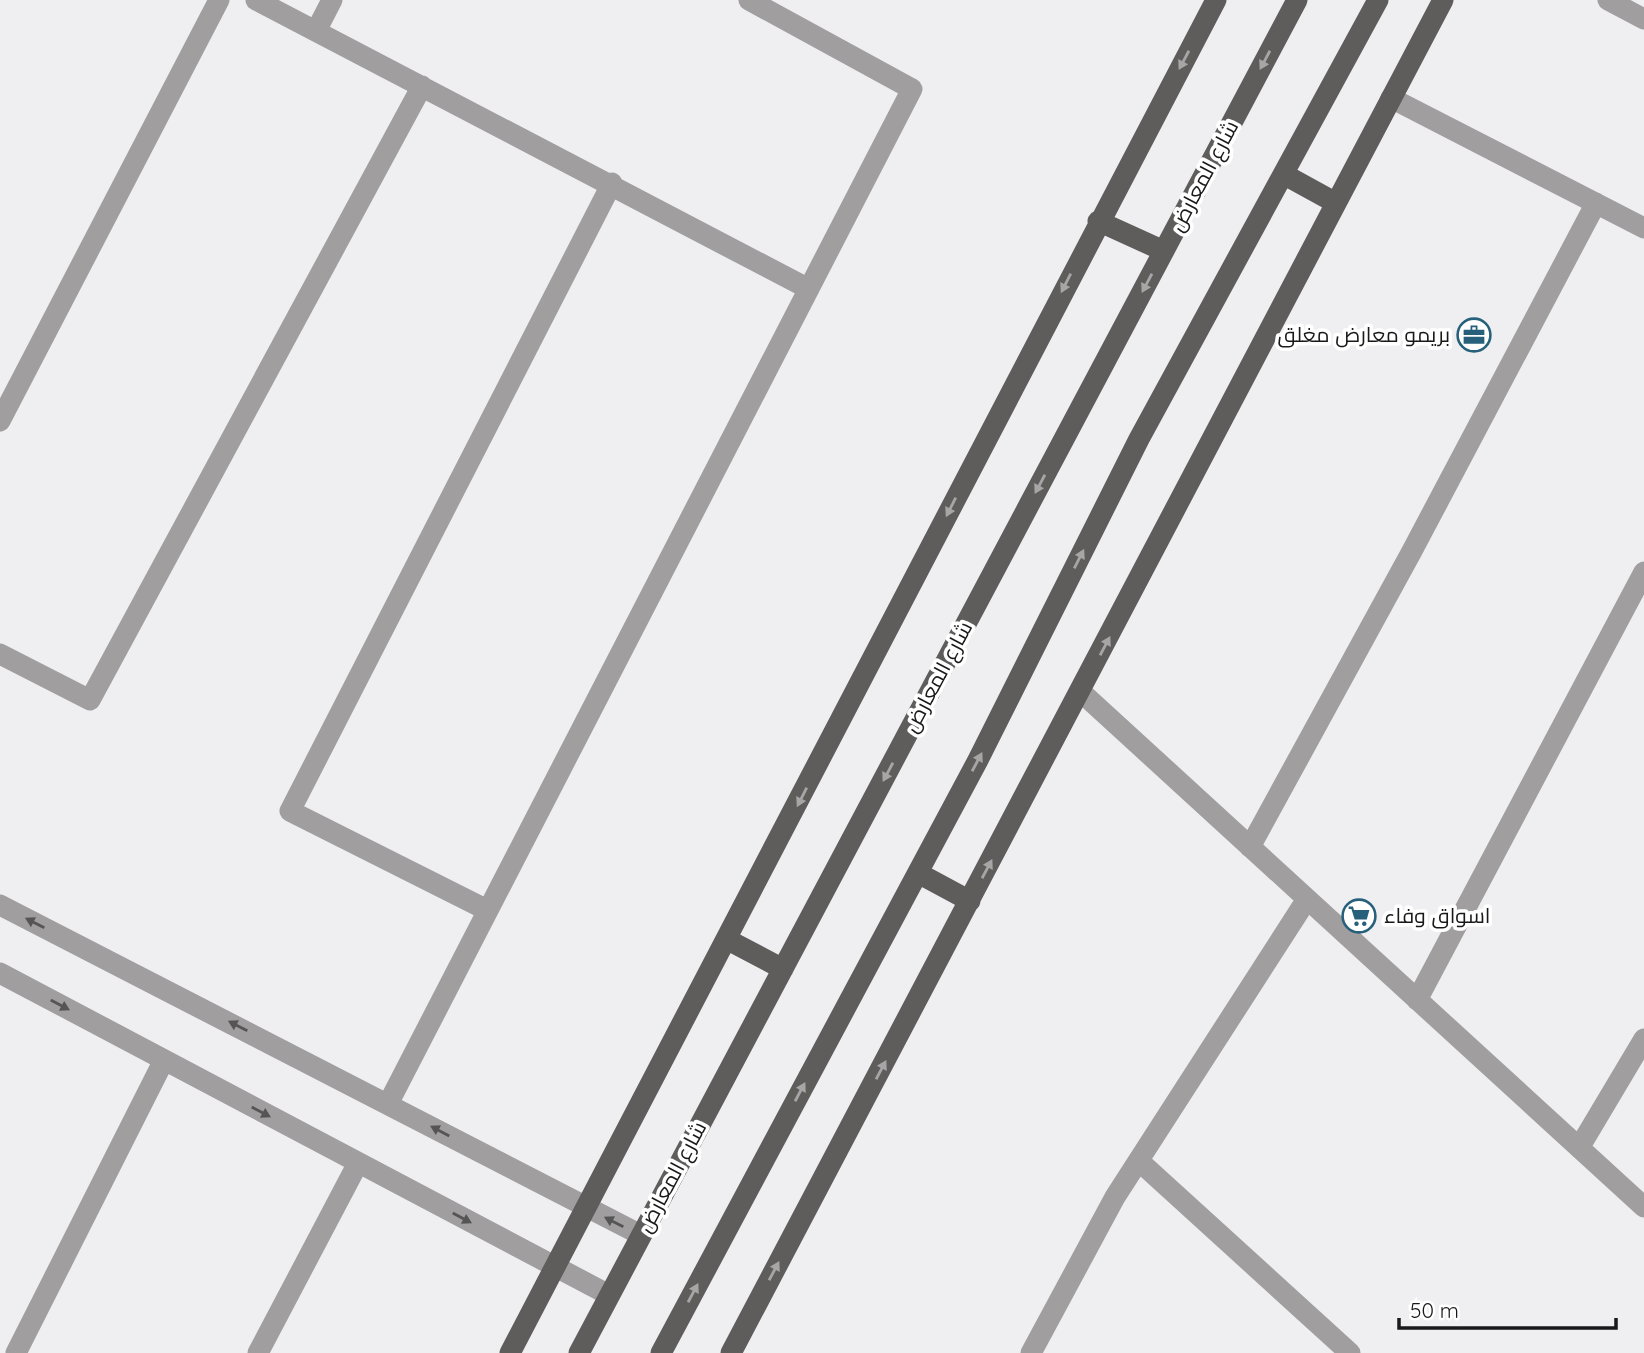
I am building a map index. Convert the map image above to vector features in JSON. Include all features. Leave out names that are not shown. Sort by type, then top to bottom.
[{"type":"main road","points":[[510,1353],[728,940],[1098,221],[1216,0]]},
{"type":"main road","name":"شارع المعارض","points":[[579,1353],[1297,0]]},
{"type":"main road","points":[[661,1353],[978,760],[1139,439],[1378,0]]},
{"type":"main road","points":[[731,1353],[1443,0]]},
{"type":"main road","points":[[1285,175],[1336,203]]},
{"type":"main road","points":[[1098,221],[1164,251]]},
{"type":"main road","points":[[918,873],[970,901]]},
{"type":"main road","points":[[728,940],[783,969]]},
{"type":"street","points":[[0,421],[219,0]]},
{"type":"street","points":[[256,0],[612,183],[809,289]]},
{"type":"street","points":[[316,31],[332,0]]},
{"type":"street","points":[[388,1104],[912,89],[749,0]]},
{"type":"street","points":[[1608,0],[1644,19]]},
{"type":"street","points":[[0,654],[90,700],[422,86]]},
{"type":"street","points":[[1391,98],[1644,228]]},
{"type":"street","points":[[487,910],[290,811],[612,183]]},
{"type":"street","points":[[1250,847],[1412,551],[1596,203]]},
{"type":"street","points":[[1417,1000],[1644,572]]},
{"type":"street","points":[[1081,692],[1644,1207]]},
{"type":"street","points":[[1031,1353],[1115,1197],[1307,899]]},
{"type":"street","points":[[0,905],[641,1235]]},
{"type":"street","points":[[0,973],[609,1295]]},
{"type":"street","points":[[1579,1148],[1644,1039]]},
{"type":"street","points":[[16,1353],[164,1060]]},
{"type":"street","points":[[1139,1161],[1350,1353]]},
{"type":"street","points":[[258,1353],[358,1163]]},
{"type":"place","name":"بريمو معارض مغلق","points":[[1474,335]]},
{"type":"place","name":"اسواق وفاء","points":[[1359,916]]}]
